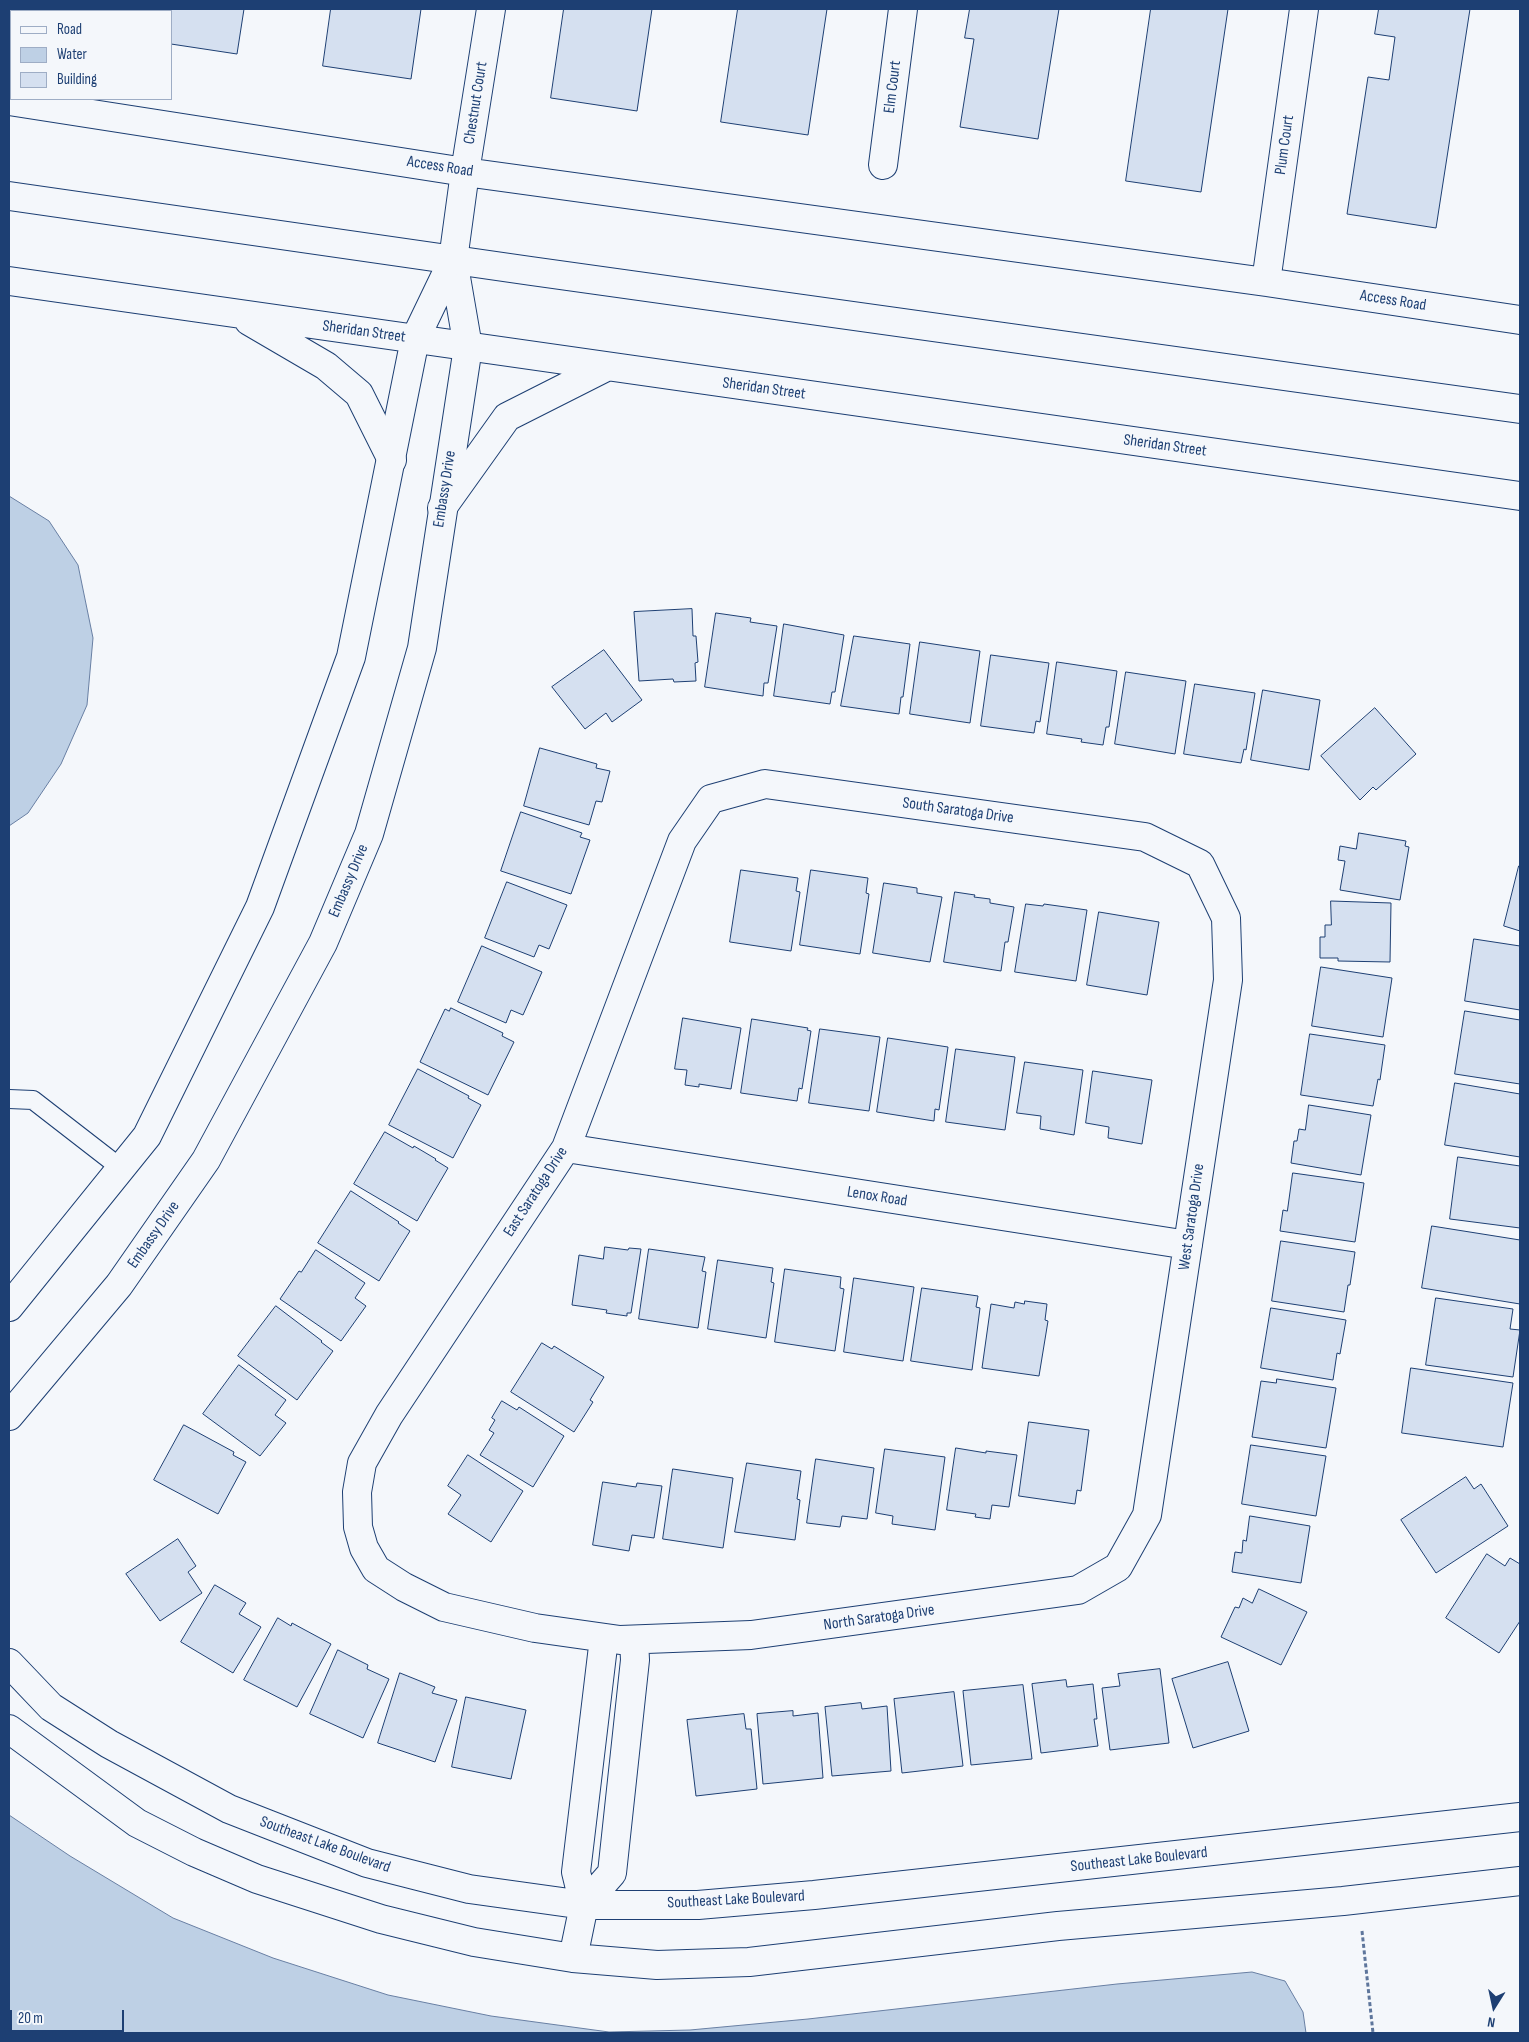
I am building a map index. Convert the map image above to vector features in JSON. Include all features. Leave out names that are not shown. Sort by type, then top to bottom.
[{"type":"street","name":"Chestnut Court","points":[[416,339],[452,260],[491,9]]},
{"type":"street","name":"Elm Court","points":[[883,165],[903,9]]},
{"type":"street","name":"Plum Court","points":[[1266,282],[1304,9]]},
{"type":"street","name":"Access Road","points":[[9,101],[66,104],[465,172],[1266,282],[1520,320]]},
{"type":"street","points":[[9,196],[452,260],[1520,409]]},
{"type":"street","name":"Embassy Drive","points":[[9,1416],[119,1285],[206,1160],[323,943],[369,834],[422,648],[468,347],[452,260]]},
{"type":"street","name":"Sheridan Street","points":[[9,281],[1520,496]]},
{"type":"street","points":[[237,314],[326,366],[359,394],[392,460]]},
{"type":"street","points":[[9,1307],[147,1136],[260,907],[352,657],[416,339]]},
{"type":"street","points":[[442,508],[507,417],[606,367]]},
{"type":"street","name":"South Saratoga Drive","points":[[711,799],[765,784],[1145,837],[1200,864]]},
{"type":"street","name":"East Saratoga Drive","points":[[376,1568],[364,1548],[358,1527],[357,1492],[362,1463],[389,1415],[566,1148],[682,841],[711,799]]},
{"type":"street","name":"West Saratoga Drive","points":[[1118,1567],[1147,1515],[1228,980],[1226,918],[1200,864]]},
{"type":"street","name":"Lenox Road","points":[[566,1148],[1188,1245]]},
{"type":"street","name":"North Saratoga Drive","points":[[376,1568],[404,1587],[444,1607],[535,1628],[604,1638],[634,1640],[750,1635],[1078,1590],[1118,1567]]},
{"type":"street","points":[[573,1958],[584,1905],[576,1872],[604,1638]]},
{"type":"street","points":[[584,1905],[612,1873],[634,1660],[634,1640]]},
{"type":"street","name":"Southeast Lake Boulevard","points":[[9,1663],[51,1707],[109,1744],[229,1809],[367,1863],[469,1889],[584,1905],[698,1905],[814,1896],[1520,1817]]},
{"type":"street","points":[[9,1729],[137,1823],[194,1852],[257,1879],[381,1918],[474,1942],[573,1958],[657,1965],[749,1962],[1058,1926],[1343,1901],[1520,1881]]},
{"type":"lane","points":[[9,1099],[33,1100],[122,1169]]},
{"type":"path","points":[[1361,1928],[1373,2033]]},
{"type":"water","points":[[9,496],[49,521],[78,565],[93,638],[87,705],[61,764],[28,813],[9,826]]},
{"type":"water","points":[[9,1815],[70,1856],[173,1918],[273,1958],[388,1995],[491,2016],[609,2032],[690,2030],[808,2019],[1117,1984],[1252,1972],[1285,1981],[1303,2012],[1306,2033],[9,2033]]},
{"type":"building","points":[[9,9],[17,9],[10,10],[9,24]]},
{"type":"building","points":[[244,9],[237,54],[172,44],[172,10],[156,10]]},
{"type":"building","points":[[331,9],[421,9],[411,79],[323,66]]},
{"type":"building","points":[[564,9],[652,9],[637,111],[551,98]]},
{"type":"building","points":[[738,9],[827,9],[808,135],[721,122]]},
{"type":"building","points":[[970,9],[1059,9],[1038,139],[960,127],[974,39],[965,38]]},
{"type":"building","points":[[1151,9],[1228,9],[1201,192],[1126,181]]},
{"type":"building","points":[[1379,9],[1470,9],[1436,228],[1347,214],[1368,77],[1389,80],[1395,37],[1375,34]]},
{"type":"building","points":[[692,609],[693,636],[696,636],[698,662],[695,663],[696,681],[674,682],[673,679],[639,681],[634,612]]},
{"type":"building","points":[[716,613],[751,618],[750,622],[777,626],[768,683],[764,683],[763,696],[705,687]]},
{"type":"building","points":[[784,624],[844,635],[835,692],[832,692],[830,704],[774,696]]},
{"type":"building","points":[[854,636],[910,644],[899,714],[841,706]]},
{"type":"building","points":[[920,642],[980,651],[970,723],[910,714]]},
{"type":"building","points":[[604,650],[642,700],[612,722],[606,713],[585,729],[552,687]]},
{"type":"building","points":[[991,655],[1049,663],[1040,722],[1036,721],[1034,733],[981,726]]},
{"type":"building","points":[[1057,662],[1117,671],[1109,727],[1106,727],[1103,745],[1081,742],[1082,739],[1047,734]]},
{"type":"building","points":[[1126,672],[1186,681],[1175,754],[1115,744]]},
{"type":"building","points":[[1195,684],[1255,693],[1246,750],[1244,749],[1241,763],[1184,754]]},
{"type":"building","points":[[1263,690],[1320,700],[1309,770],[1251,760]]},
{"type":"building","points":[[1375,708],[1416,754],[1376,790],[1373,787],[1360,800],[1321,756]]},
{"type":"building","points":[[540,748],[597,764],[596,768],[610,771],[602,802],[596,801],[589,825],[524,806]]},
{"type":"building","points":[[521,812],[582,833],[580,837],[590,840],[571,894],[501,871]]},
{"type":"building","points":[[1359,833],[1406,841],[1405,846],[1409,847],[1400,900],[1340,890],[1345,861],[1338,860],[1340,846],[1356,849]]},
{"type":"building","points":[[1520,866],[1520,931],[1504,926]]},
{"type":"building","points":[[741,870],[798,878],[796,891],[800,892],[791,951],[730,942]]},
{"type":"building","points":[[811,870],[868,878],[866,893],[869,894],[860,954],[800,945]]},
{"type":"building","points":[[507,882],[567,905],[549,949],[539,945],[534,957],[485,938]]},
{"type":"building","points":[[884,883],[917,888],[917,893],[942,897],[930,962],[873,953]]},
{"type":"building","points":[[955,892],[990,899],[990,903],[1014,907],[1008,942],[1005,942],[1001,971],[944,962]]},
{"type":"building","points":[[1331,901],[1391,903],[1390,962],[1338,961],[1338,958],[1320,958],[1320,937],[1325,937],[1325,925],[1331,925]]},
{"type":"building","points":[[1026,904],[1043,906],[1044,904],[1087,910],[1076,981],[1015,972]]},
{"type":"building","points":[[1099,912],[1159,922],[1147,995],[1087,985]]},
{"type":"building","points":[[1474,939],[1520,946],[1520,1010],[1465,1001]]},
{"type":"building","points":[[482,946],[542,972],[523,1015],[511,1010],[506,1023],[458,1002]]},
{"type":"building","points":[[1321,967],[1392,978],[1383,1037],[1312,1026]]},
{"type":"building","points":[[451,1008],[503,1033],[502,1036],[514,1042],[488,1095],[420,1062],[445,1009],[449,1011]]},
{"type":"building","points":[[1465,1011],[1520,1020],[1520,1084],[1455,1074]]},
{"type":"building","points":[[683,1018],[741,1028],[731,1089],[699,1084],[699,1087],[685,1085],[687,1070],[675,1069]]},
{"type":"building","points":[[752,1019],[808,1028],[807,1030],[811,1031],[802,1089],[799,1088],[797,1101],[741,1093]]},
{"type":"building","points":[[820,1029],[880,1037],[869,1111],[809,1103]]},
{"type":"building","points":[[1310,1034],[1385,1045],[1380,1080],[1378,1079],[1373,1106],[1301,1095]]},
{"type":"building","points":[[888,1038],[948,1047],[939,1110],[935,1109],[934,1121],[877,1112]]},
{"type":"building","points":[[956,1049],[1015,1057],[1005,1130],[946,1122]]},
{"type":"building","points":[[1025,1062],[1083,1070],[1074,1135],[1040,1129],[1041,1116],[1017,1113]]},
{"type":"building","points":[[418,1069],[469,1096],[468,1098],[481,1105],[453,1158],[389,1125]]},
{"type":"building","points":[[1093,1071],[1152,1080],[1142,1144],[1108,1138],[1109,1127],[1086,1123]]},
{"type":"building","points":[[1455,1083],[1520,1094],[1520,1157],[1445,1145]]},
{"type":"building","points":[[1309,1105],[1371,1115],[1361,1175],[1291,1163],[1294,1141],[1297,1141],[1299,1129],[1305,1130]]},
{"type":"building","points":[[385,1132],[413,1148],[414,1146],[448,1168],[417,1221],[354,1184]]},
{"type":"building","points":[[1458,1157],[1520,1166],[1520,1228],[1450,1219]]},
{"type":"building","points":[[1293,1173],[1364,1183],[1355,1242],[1280,1231],[1283,1210],[1287,1211]]},
{"type":"building","points":[[351,1191],[410,1231],[379,1281],[318,1243]]},
{"type":"building","points":[[1432,1226],[1520,1240],[1520,1304],[1422,1288]]},
{"type":"building","points":[[1281,1241],[1355,1252],[1344,1312],[1272,1301]]},
{"type":"building","points":[[605,1247],[628,1250],[629,1248],[641,1249],[631,1313],[627,1313],[627,1316],[606,1313],[607,1310],[572,1305],[579,1255],[603,1259]]},
{"type":"building","points":[[649,1249],[705,1257],[702,1271],[706,1272],[698,1328],[639,1319]]},
{"type":"building","points":[[316,1250],[365,1283],[355,1298],[366,1306],[341,1341],[280,1299]]},
{"type":"building","points":[[718,1260],[773,1268],[771,1282],[774,1283],[766,1338],[708,1329]]},
{"type":"building","points":[[785,1269],[841,1277],[840,1288],[844,1289],[835,1351],[775,1342]]},
{"type":"building","points":[[854,1278],[914,1287],[903,1361],[844,1352]]},
{"type":"building","points":[[922,1288],[978,1296],[976,1307],[980,1308],[972,1370],[911,1361]]},
{"type":"building","points":[[1436,1298],[1513,1309],[1510,1329],[1520,1330],[1513,1377],[1426,1365]]},
{"type":"building","points":[[1025,1301],[1047,1304],[1045,1320],[1048,1321],[1039,1376],[982,1368],[991,1304],[1014,1308],[1015,1302],[1024,1304]]},
{"type":"building","points":[[276,1306],[333,1351],[297,1400],[238,1356]]},
{"type":"building","points":[[1271,1308],[1346,1320],[1340,1354],[1337,1353],[1333,1380],[1261,1368]]},
{"type":"building","points":[[542,1343],[552,1349],[554,1346],[604,1377],[590,1400],[593,1402],[574,1432],[511,1392]]},
{"type":"building","points":[[239,1365],[286,1400],[275,1415],[286,1423],[260,1456],[203,1414]]},
{"type":"building","points":[[1411,1368],[1513,1383],[1503,1447],[1402,1433]]},
{"type":"building","points":[[1277,1379],[1336,1388],[1326,1448],[1252,1437],[1261,1381],[1276,1383]]},
{"type":"building","points":[[502,1401],[517,1410],[519,1407],[564,1436],[533,1487],[480,1455],[494,1433],[489,1430],[495,1420],[492,1418]]},
{"type":"building","points":[[1029,1422],[1089,1430],[1081,1491],[1077,1490],[1075,1504],[1019,1496]]},
{"type":"building","points":[[184,1425],[234,1452],[233,1455],[246,1462],[218,1514],[154,1480]]},
{"type":"building","points":[[1251,1445],[1326,1456],[1316,1516],[1242,1504]]},
{"type":"building","points":[[956,1448],[986,1453],[986,1451],[1017,1455],[1009,1507],[992,1505],[990,1519],[975,1517],[976,1514],[947,1510]]},
{"type":"building","points":[[885,1449],[945,1457],[935,1530],[892,1524],[893,1516],[876,1513]]},
{"type":"building","points":[[468,1455],[523,1491],[491,1542],[448,1514],[461,1495],[448,1486]]},
{"type":"building","points":[[816,1459],[874,1468],[867,1519],[842,1516],[840,1527],[807,1523]]},
{"type":"building","points":[[747,1463],[801,1471],[797,1499],[800,1500],[795,1540],[735,1532]]},
{"type":"building","points":[[673,1469],[733,1478],[723,1548],[663,1539]]},
{"type":"building","points":[[1466,1477],[1474,1489],[1481,1484],[1508,1526],[1436,1573],[1401,1520]]},
{"type":"building","points":[[603,1482],[636,1487],[637,1483],[662,1486],[654,1538],[632,1535],[629,1551],[593,1545]]},
{"type":"building","points":[[1250,1516],[1310,1526],[1301,1583],[1232,1572],[1235,1552],[1242,1553],[1243,1540],[1246,1541]]},
{"type":"building","points":[[178,1539],[196,1566],[188,1572],[202,1593],[160,1621],[126,1574]]},
{"type":"building","points":[[1487,1554],[1505,1566],[1510,1558],[1520,1564],[1520,1621],[1499,1653],[1446,1618]]},
{"type":"building","points":[[215,1585],[246,1603],[239,1614],[261,1627],[233,1673],[181,1642]]},
{"type":"building","points":[[1259,1589],[1307,1612],[1281,1665],[1221,1637],[1235,1607],[1239,1608],[1243,1598],[1252,1603]]},
{"type":"building","points":[[278,1618],[291,1626],[292,1623],[331,1644],[297,1707],[244,1680]]},
{"type":"building","points":[[338,1650],[368,1665],[367,1669],[389,1679],[363,1738],[310,1714]]},
{"type":"building","points":[[1228,1662],[1249,1731],[1193,1748],[1172,1679]]},
{"type":"building","points":[[1160,1669],[1169,1743],[1110,1750],[1102,1688],[1120,1686],[1118,1674]]},
{"type":"building","points":[[400,1673],[435,1687],[432,1693],[457,1700],[435,1762],[378,1743]]},
{"type":"building","points":[[1066,1680],[1067,1687],[1093,1684],[1097,1719],[1094,1719],[1098,1746],[1041,1753],[1032,1684]]},
{"type":"building","points":[[1023,1685],[1032,1759],[971,1765],[963,1691]]},
{"type":"building","points":[[954,1692],[963,1766],[902,1773],[894,1699]]},
{"type":"building","points":[[466,1697],[526,1710],[511,1779],[452,1767]]},
{"type":"building","points":[[861,1703],[862,1709],[887,1706],[891,1771],[832,1776],[825,1707]]},
{"type":"building","points":[[793,1711],[793,1716],[818,1713],[823,1778],[763,1784],[757,1714]]},
{"type":"building","points":[[744,1714],[746,1729],[751,1729],[757,1789],[696,1796],[687,1720]]}]
